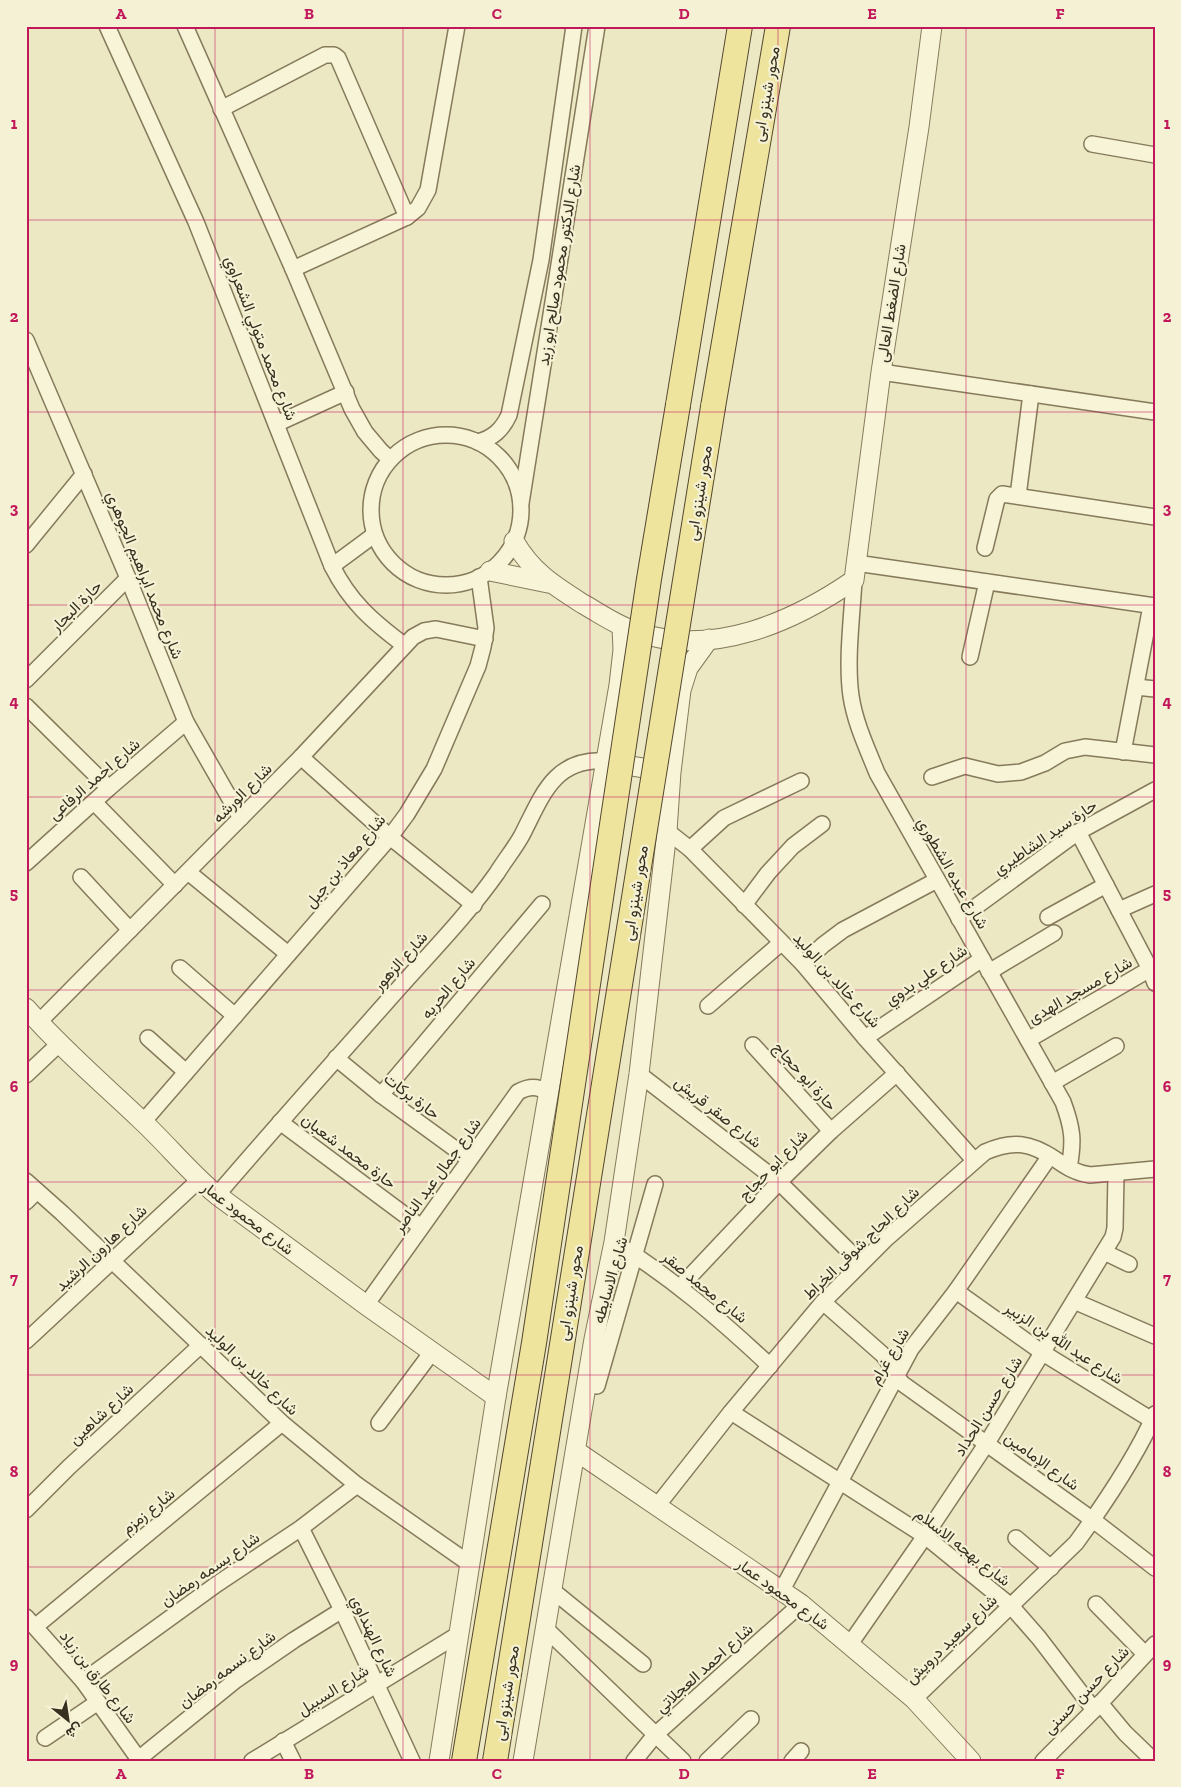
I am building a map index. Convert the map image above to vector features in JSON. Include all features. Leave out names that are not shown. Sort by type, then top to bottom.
[{"type":"main road","name":"محور شينزو ابى","points":[[464,1761],[534,1343],[643,618],[740,26]]},
{"type":"main road","name":"محور شينزو ابى","points":[[495,1761],[713,407],[778,26]]},
{"type":"street","name":"شارع محمد متولي الشعراوي","points":[[107,26],[196,222],[332,566],[340,581],[362,611],[404,645]]},
{"type":"street","points":[[185,26],[293,269],[352,409],[381,452],[390,459]]},
{"type":"street","points":[[293,269],[407,217],[418,208],[428,190],[457,26]]},
{"type":"street","name":"شارع الدكتور محمود صالح ابو زيد","points":[[478,442],[493,436],[505,423],[509,415],[548,223],[574,26]]},
{"type":"street","name":"شارع الدكتور محمود صالح ابو زيد","points":[[521,504],[597,26]]},
{"type":"street","name":"شارع الضغط العالى","points":[[855,572],[881,372],[919,127],[932,26]]},
{"type":"street","points":[[221,109],[325,55],[334,55],[338,58],[407,217]]},
{"type":"street","points":[[1092,144],[1155,155]]},
{"type":"street","name":"شارع محمد ابراهيم الجوهري","points":[[27,344],[128,578],[186,722],[242,818]]},
{"type":"street","points":[[881,372],[1155,412]]},
{"type":"street","points":[[517,374],[540,380]]},
{"type":"street","points":[[276,424],[346,392]]},
{"type":"street","points":[[1018,496],[1031,394]]},
{"type":"street","points":[[438,435],[465,437],[478,442],[496,454],[511,471],[516,481],[521,504],[521,516],[514,541],[508,552],[484,574],[454,585],[416,580],[395,566],[386,557],[374,535],[370,508],[372,495],[382,470],[390,459],[412,443],[438,435]]},
{"type":"street","points":[[26,545],[84,474]]},
{"type":"street","points":[[985,548],[998,497],[1002,494],[1155,516]]},
{"type":"street","points":[[332,566],[374,535]]},
{"type":"street","points":[[514,541],[530,565],[552,584],[622,627],[655,637],[691,640],[709,639],[732,636],[777,624],[818,604],[855,572],[987,582],[1153,606],[1123,752]]},
{"type":"street","name":"شارع عبده الشطوري","points":[[855,572],[849,674],[851,697],[861,734],[877,773],[1063,1102],[1071,1123],[1073,1146],[1068,1168]]},
{"type":"street","points":[[484,574],[552,584]]},
{"type":"street","name":"شارع معاذ بن جبل","points":[[143,1122],[407,814],[434,769],[478,666],[486,628],[484,574]]},
{"type":"street","name":"حارة البحار","points":[[26,680],[128,578]]},
{"type":"street","points":[[970,657],[987,582]]},
{"type":"street","points":[[439,1761],[496,1397],[621,668],[622,627]]},
{"type":"street","name":"شارع الورشه","points":[[39,1022],[242,818],[413,636],[424,630],[436,629],[485,639]]},
{"type":"street","points":[[523,1761],[594,1339],[614,1242],[639,1074],[667,831],[671,772],[684,678],[693,659],[709,639]]},
{"type":"street","points":[[1136,687],[1155,689]]},
{"type":"street","points":[[26,706],[109,788]]},
{"type":"street","name":"شارع احمد الرفاعى","points":[[27,861],[186,722]]},
{"type":"street","points":[[932,777],[965,766],[998,774],[1021,772],[1075,748],[1085,747],[1155,755]]},
{"type":"street","points":[[301,757],[390,836],[474,905]]},
{"type":"street","name":"شارع الزهور","points":[[216,1195],[474,905],[518,843],[547,787],[554,778],[562,771],[577,764],[594,760],[605,761]]},
{"type":"street","points":[[605,761],[671,772]]},
{"type":"street","points":[[690,849],[724,818],[801,781]]},
{"type":"street","name":"حارة سيد الشاطيري","points":[[959,919],[1078,832],[1155,790]]},
{"type":"street","points":[[94,802],[175,885]]},
{"type":"street","points":[[744,905],[768,873],[793,846],[822,824]]},
{"type":"street","name":"شارع خالد بن الوليد","points":[[667,831],[690,849],[803,964],[865,1038],[974,1160]]},
{"type":"street","name":"شارع مسجد الهدى","points":[[1028,1040],[1152,976],[1078,832]]},
{"type":"street","points":[[188,872],[288,954]]},
{"type":"street","points":[[80,877],[130,930]]},
{"type":"street","points":[[803,964],[823,945],[843,930],[936,880]]},
{"type":"street","points":[[1048,917],[1106,885]]},
{"type":"street","points":[[1119,910],[1155,894]]},
{"type":"street","name":"شارع الحريه","points":[[381,1095],[542,904]]},
{"type":"street","name":"شارع علي بدوي","points":[[865,1038],[986,966],[1054,933]]},
{"type":"street","points":[[708,1006],[782,943]]},
{"type":"street","points":[[180,968],[235,1016]]},
{"type":"street","name":"شارع محمود عمار","points":[[26,1008],[216,1195],[496,1397]]},
{"type":"street","points":[[148,1038],[186,1072]]},
{"type":"street","points":[[26,1075],[60,1043]]},
{"type":"street","name":"حارة ابو حجاج","points":[[754,1045],[830,1131]]},
{"type":"street","points":[[1052,1083],[1116,1046]]},
{"type":"street","name":"حارة بركات","points":[[336,1058],[381,1095],[469,1159]]},
{"type":"street","name":"شارع ابو حجاج","points":[[680,1287],[830,1131],[897,1073]]},
{"type":"street","name":"شارع صقر قريش","points":[[639,1074],[779,1182],[861,1263]]},
{"type":"street","name":"شارع جمال عبد الناصر","points":[[366,1305],[518,1092],[533,1087],[541,1088],[548,1092]]},
{"type":"street","name":"حارة محمد شعبان","points":[[280,1122],[421,1227]]},
{"type":"street","name":"شارع الحاج شوقى الخراط","points":[[657,1506],[731,1412],[823,1302],[887,1238],[974,1160],[991,1149],[1011,1144],[1025,1145],[1038,1149],[1079,1174],[1090,1175],[1155,1169]]},
{"type":"street","name":"شارع غرام","points":[[782,1590],[911,1349],[956,1291],[1050,1156]]},
{"type":"street","name":"شارع حسن الحداد","points":[[850,1644],[987,1443],[1113,1237],[1115,1228],[1116,1172]]},
{"type":"street","name":"شارع هارون الرشيد","points":[[26,1341],[199,1180]]},
{"type":"street","name":"شارع الاسايطه","points":[[597,1386],[655,1184]]},
{"type":"street","points":[[26,1202],[32,1186]]},
{"type":"street","name":"شارع خالد بن الوليد","points":[[32,1186],[282,1423],[357,1485],[470,1564]]},
{"type":"street","name":"شارع محمد صقر","points":[[614,1242],[636,1255],[680,1287],[726,1325],[770,1366]]},
{"type":"street","points":[[1104,1252],[1129,1264]]},
{"type":"street","name":"شارع عبد الله بن الزبير","points":[[956,1291],[1043,1353],[1154,1419]]},
{"type":"street","points":[[1074,1301],[1155,1336]]},
{"type":"street","name":"شارع الإمامين","points":[[823,1302],[888,1360],[896,1376],[903,1384],[1093,1520],[1155,1568]]},
{"type":"street","name":"شارع شاهين","points":[[26,1510],[75,1461],[201,1345]]},
{"type":"street","points":[[379,1423],[432,1352]]},
{"type":"street","name":"شارع بهجه الاسلام","points":[[731,1412],[925,1536],[1011,1606],[1097,1706],[1154,1761]]},
{"type":"street","name":"شارع سعيد درويش","points":[[914,1699],[1076,1543],[1126,1468],[1154,1419]]},
{"type":"street","name":"شارع زمزم","points":[[31,1622],[282,1423]]},
{"type":"street","name":"شارع محمود عمار","points":[[576,1451],[801,1604],[914,1699],[971,1761]]},
{"type":"street","name":"شارع بسمه رمضان","points":[[83,1682],[217,1584],[301,1528],[357,1485]]},
{"type":"street","name":"شارع الهنداوي","points":[[301,1528],[342,1610],[412,1761]]},
{"type":"street","points":[[1016,1538],[1051,1568]]},
{"type":"street","points":[[552,1590],[643,1664]]},
{"type":"street","name":"شارع احمد العجلاتي","points":[[634,1761],[655,1735],[801,1604]]},
{"type":"street","points":[[1096,1604],[1150,1649]]},
{"type":"street","name":"شارع نسمه رمضان","points":[[138,1760],[236,1680],[342,1610]]},
{"type":"street","name":"شارع طارق بن زياد","points":[[31,1622],[83,1682],[138,1760]]},
{"type":"street","points":[[546,1629],[683,1761]]},
{"type":"street","name":"شارع السبيل","points":[[252,1761],[376,1683],[459,1634]]},
{"type":"street","name":"شارع حسن حسنى","points":[[1043,1761],[1150,1649]]},
{"type":"street","points":[[46,1738],[98,1702]]},
{"type":"street","points":[[707,1761],[751,1719]]},
{"type":"street","points":[[283,1741],[294,1761]]}]
